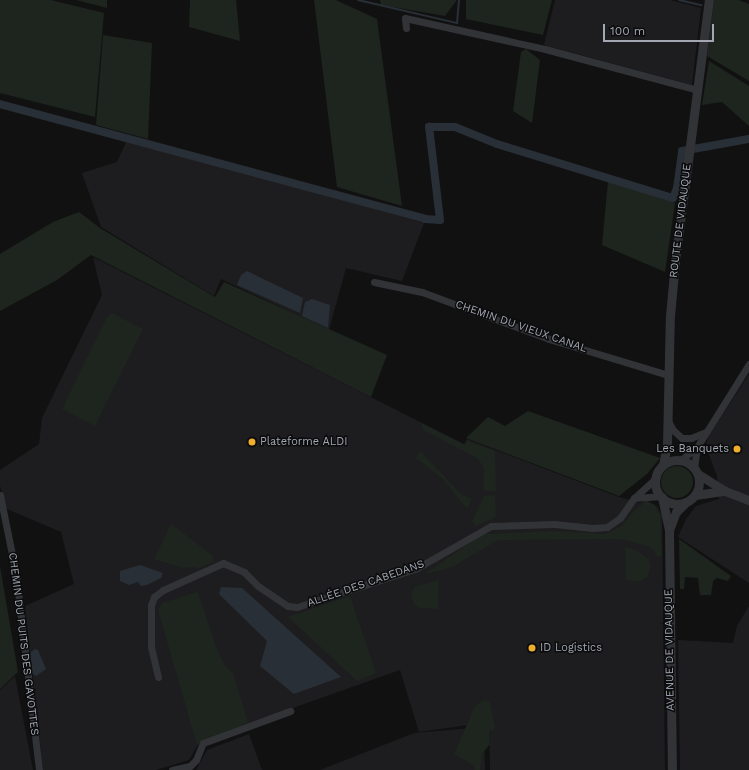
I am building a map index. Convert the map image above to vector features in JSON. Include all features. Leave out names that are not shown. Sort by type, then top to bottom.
[{"type":"street","name":"ROUTE DE VIDAUQUE","points":[[663,465],[667,444],[668,375],[675,261],[709,0]]},
{"type":"street","points":[[406,28],[405,18],[545,48],[698,90]]},
{"type":"street","name":"CHEMIN DU VIEUX CANAL","points":[[374,282],[422,292],[549,339],[668,375]]},
{"type":"street","points":[[634,498],[656,478],[663,465],[680,460],[697,447],[749,364]]},
{"type":"street","points":[[667,417],[673,430],[682,438],[699,436],[706,432]]},
{"type":"street","points":[[667,444],[680,460],[725,491],[749,500]]},
{"type":"street","points":[[695,495],[699,485],[696,471],[697,447]]},
{"type":"street","points":[[656,478],[656,488],[661,497],[669,502],[686,502],[695,495],[725,491]]},
{"type":"street","name":"CHEMIN DU PUITS DES GAVOTTES","points":[[0,495],[16,574],[39,770]]},
{"type":"street","points":[[634,498],[661,497]]},
{"type":"street","name":"AVENUE DE VIDAUQUE","points":[[661,497],[668,531],[672,770]]},
{"type":"street","name":"ALLÉE DES CABEDANS","points":[[158,677],[150,647],[151,605],[154,597],[163,590],[223,563],[244,572],[258,586],[288,606],[297,607],[417,568],[491,526],[554,524],[593,528],[607,527],[620,518],[634,498]]},
{"type":"street","name":"AVENUE DE VIDAUQUE","points":[[668,531],[676,512],[686,502]]},
{"type":"street","points":[[172,770],[190,766],[196,760],[203,744],[290,711]]},
{"type":"shaded area","points":[[0,0],[51,0],[104,13],[95,117],[0,93]]},
{"type":"shaded area","points":[[76,0],[107,0],[107,8]]},
{"type":"shaded area","points":[[190,0],[236,0],[240,41],[189,27]]},
{"type":"shaded area","points":[[314,0],[336,0],[377,19],[402,206],[337,187]]},
{"type":"shaded area","points":[[380,0],[457,0],[445,16],[381,5]]},
{"type":"shaded area","points":[[466,0],[552,0],[543,35],[466,19]]},
{"type":"shaded area","points":[[555,0],[670,0],[701,8],[692,85],[544,45]]},
{"type":"shaded area","points":[[714,0],[739,0],[749,4],[749,81],[707,56]]},
{"type":"shaded area","points":[[103,35],[152,43],[148,139],[96,125]]},
{"type":"shaded area","points":[[526,49],[540,60],[532,123],[513,111],[521,52]]},
{"type":"shaded area","points":[[709,61],[749,86],[749,126],[722,102],[702,105]]},
{"type":"shaded area","points":[[127,140],[424,223],[402,281],[346,268],[329,330],[221,279],[214,296],[101,227],[82,173],[117,162]]},
{"type":"shaded area","points":[[608,181],[675,203],[665,272],[602,245]]},
{"type":"shaded area","points":[[79,212],[100,228],[215,297],[224,282],[387,355],[371,397],[91,255],[57,280],[0,311],[0,254],[53,222]]},
{"type":"shaded area","points":[[93,257],[464,444],[467,439],[619,497],[640,503],[646,500],[657,506],[662,516],[665,770],[490,770],[489,722],[419,732],[400,670],[200,741],[189,760],[156,770],[43,770],[25,606],[74,584],[61,532],[7,509],[0,486],[0,470],[39,444],[42,418],[102,295]]},
{"type":"shaded area","points":[[247,271],[303,298],[300,313],[237,285],[241,275]]},
{"type":"shaded area","points":[[312,299],[330,305],[328,328],[302,316],[305,302]]},
{"type":"shaded area","points":[[112,313],[143,329],[95,426],[62,409],[107,317]]},
{"type":"shaded area","points":[[749,374],[749,583],[678,537],[686,519],[696,506],[719,499],[717,476],[706,447],[708,437]]},
{"type":"shaded area","points":[[528,411],[660,458],[647,474],[619,496],[466,438],[488,417],[505,426]]},
{"type":"shaded area","points":[[421,423],[465,445],[467,441],[495,451],[496,491],[484,491],[484,467],[477,458],[423,430]]},
{"type":"shaded area","points":[[420,451],[461,494],[472,499],[467,509],[443,479],[416,458]]},
{"type":"shaded area","points":[[677,466],[686,469],[690,473],[693,482],[690,491],[686,495],[677,498],[668,495],[664,491],[661,482],[664,473],[668,469]]},
{"type":"shaded area","points":[[495,495],[496,517],[476,526],[472,521],[484,496]]},
{"type":"shaded area","points":[[646,501],[654,505],[660,515],[662,555],[658,558],[653,550],[647,546],[621,539],[498,540],[452,567],[425,574],[483,534],[557,531],[605,534],[622,526],[635,510]]},
{"type":"shaded area","points":[[171,524],[212,555],[214,562],[196,569],[195,567],[183,568],[154,559]]},
{"type":"shaded area","points":[[679,539],[731,576],[728,581],[717,578],[713,581],[711,595],[700,595],[698,578],[685,577],[684,589],[680,589]]},
{"type":"shaded area","points":[[625,547],[636,550],[647,558],[651,566],[647,577],[639,582],[626,580]]},
{"type":"shaded area","points":[[140,565],[163,573],[161,578],[147,585],[141,586],[138,582],[129,585],[120,581],[120,571]]},
{"type":"shaded area","points":[[0,566],[18,672],[0,689]]},
{"type":"shaded area","points":[[439,580],[438,609],[420,608],[414,604],[411,595],[414,587]]},
{"type":"shaded area","points":[[221,587],[242,588],[341,677],[294,694],[260,666],[267,641],[219,594]]},
{"type":"shaded area","points":[[198,592],[218,652],[226,667],[233,673],[248,723],[197,745],[158,610],[162,603]]},
{"type":"shaded area","points":[[350,596],[376,673],[357,681],[288,617]]},
{"type":"shaded area","points":[[749,606],[749,770],[680,770],[678,640],[733,643],[737,626]]},
{"type":"shaded area","points":[[35,649],[38,650],[46,669],[36,676],[32,673],[30,653]]},
{"type":"shaded area","points":[[15,676],[33,770],[0,770],[0,690]]},
{"type":"shaded area","points":[[484,700],[490,702],[495,729],[489,731],[490,744],[482,754],[480,770],[474,770],[475,766],[454,754],[475,706]]},
{"type":"shaded area","points":[[484,727],[485,770],[320,770],[414,733]]},
{"type":"shaded area","points":[[249,734],[262,770],[196,770],[207,750]]},
{"type":"waterway","points":[[358,0],[457,23],[459,0]]},
{"type":"waterway","points":[[679,0],[701,5]]},
{"type":"waterway","points":[[0,104],[425,219],[440,220],[429,127],[455,127],[497,144],[673,198],[677,188],[682,151],[749,139]]},
{"type":"place","name":"Plateforme ALDI","points":[[252,442]]},
{"type":"place","name":"Les Banquets","points":[[737,449]]},
{"type":"place","name":"ID Logistics","points":[[532,648]]}]
